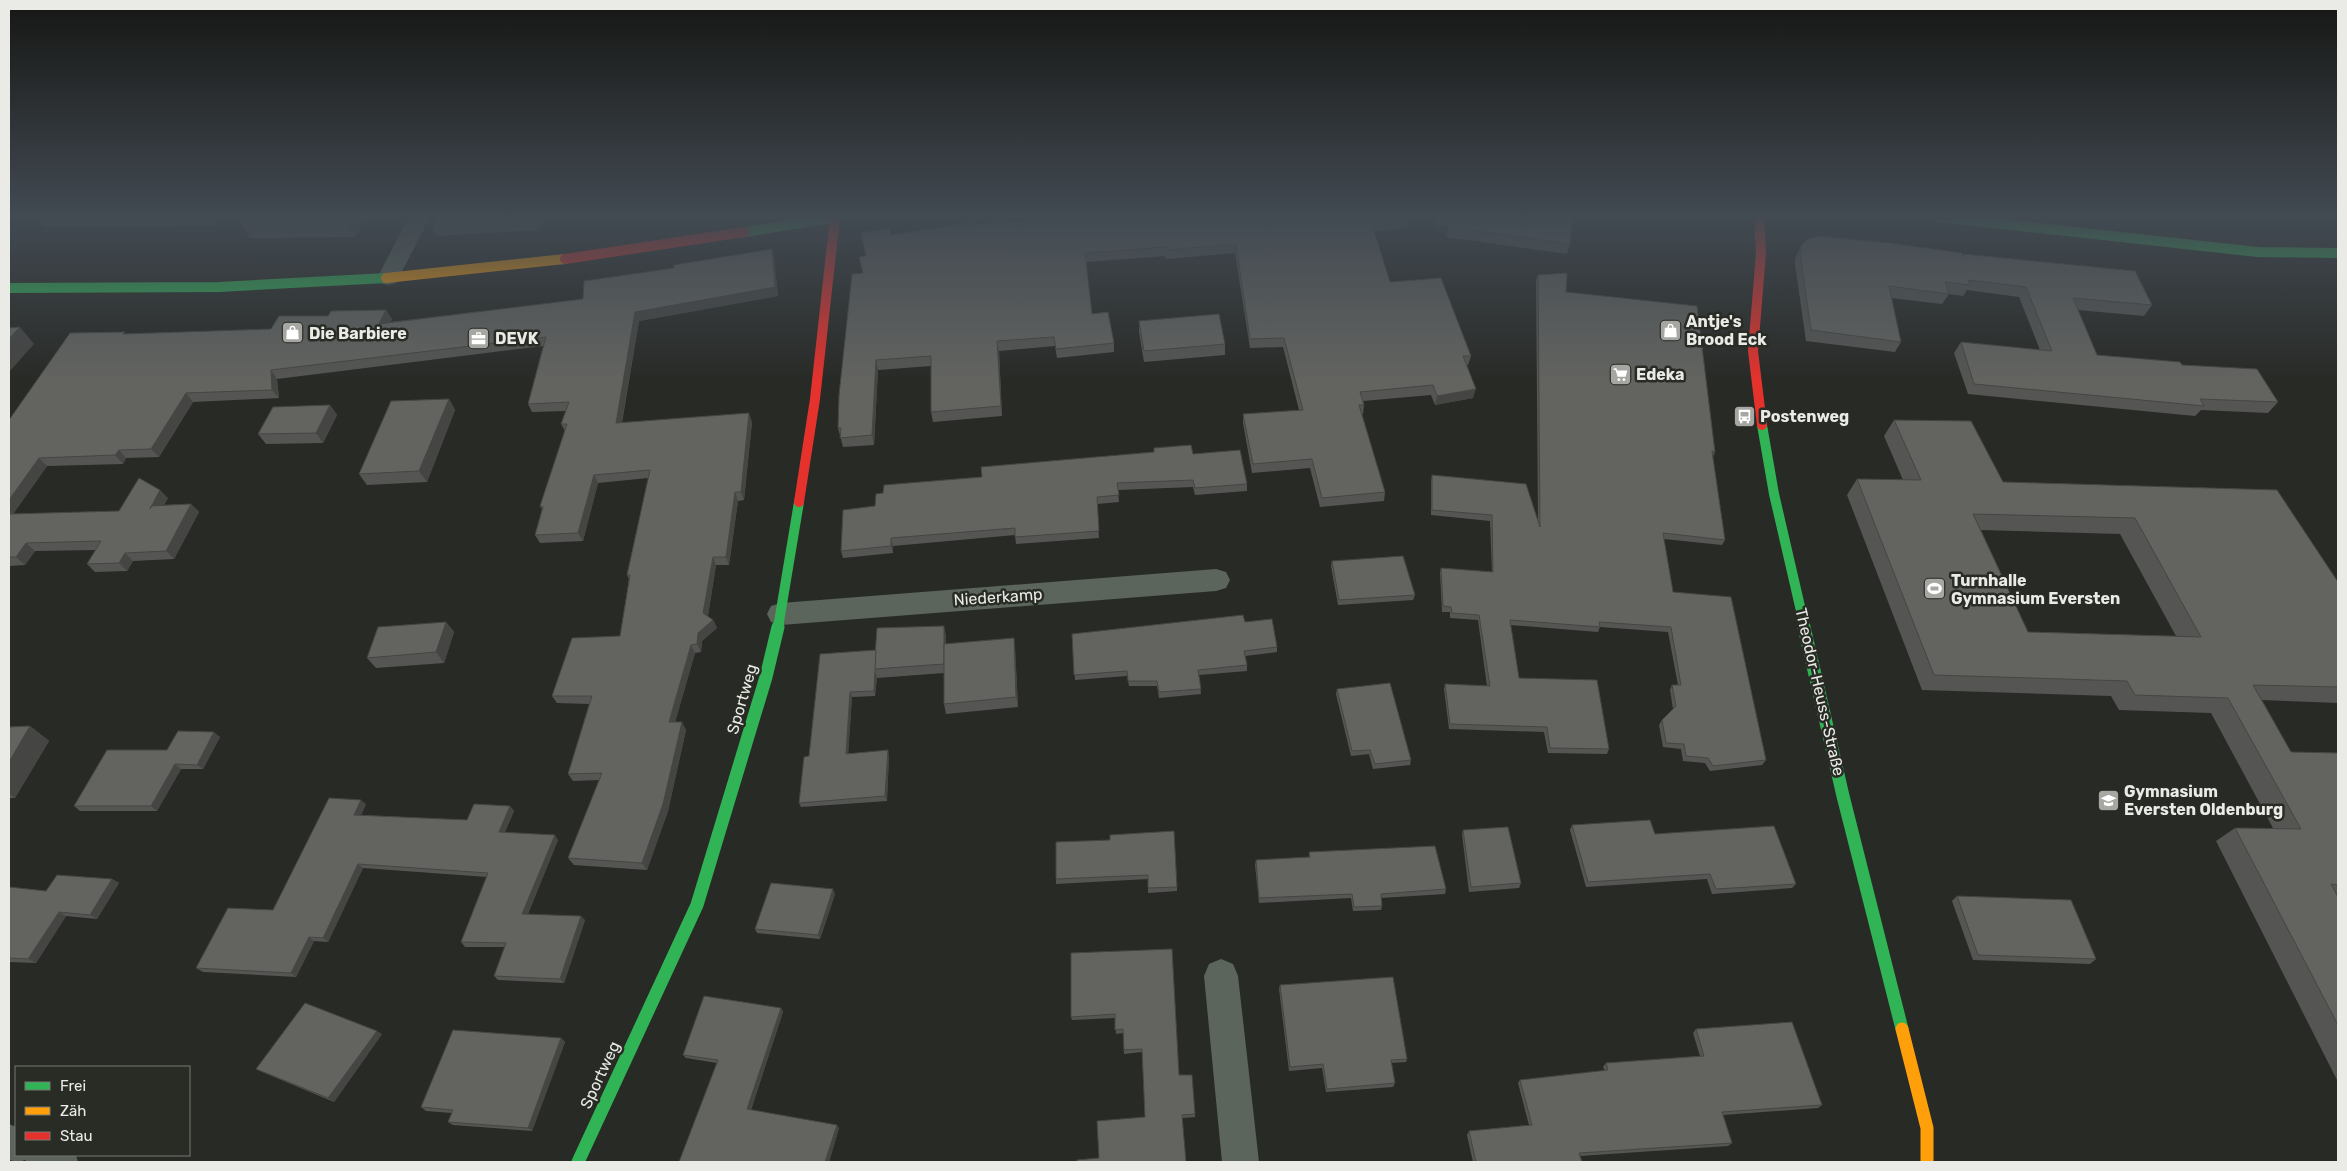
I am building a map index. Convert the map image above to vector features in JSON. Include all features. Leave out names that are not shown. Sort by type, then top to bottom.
[{"type":"street","points":[[388,278],[391,272]]},
{"type":"street","points":[[9,288],[119,290],[238,288],[388,278],[451,272]]},
{"type":"street","name":"Sportweg","points":[[578,1162],[697,905],[766,677],[781,614],[815,399],[830,272]]},
{"type":"street","name":"Theodor-Heuss-Straße","points":[[1759,272],[1753,352],[1763,430],[1774,494],[1843,796],[1926,1128],[1927,1162]]},
{"type":"street","name":"Niederkamp","points":[[781,614],[1216,580]]},
{"type":"street","points":[[1221,976],[1241,1162]]},
{"type":"street","points":[[45,1156],[60,1162]]},
{"type":"building","points":[[649,272],[774,272],[775,287],[635,312],[616,423],[749,413],[741,492],[735,492],[726,557],[713,557],[703,613],[713,620],[698,633],[697,644],[691,645],[669,722],[682,722],[663,804],[642,863],[568,858],[602,773],[568,774],[592,696],[552,696],[572,638],[620,636],[630,575],[627,575],[650,470],[594,475],[578,533],[535,535],[543,507],[540,506],[567,424],[561,424],[569,402],[528,404],[546,337],[271,370],[272,390],[186,393],[151,449],[119,450],[115,455],[39,458],[9,500],[9,420],[70,333],[125,332],[123,334],[271,329],[279,316],[328,316],[331,311],[386,310],[379,324],[583,299],[584,281]]},
{"type":"building","points":[[1087,272],[1092,314],[1108,312],[1114,343],[1056,349],[1054,337],[997,341],[1001,406],[931,412],[931,356],[876,360],[872,435],[840,438],[841,428],[838,428],[839,395],[852,274]]},
{"type":"building","points":[[1240,272],[1387,272],[1390,282],[1441,278],[1471,356],[1463,356],[1476,389],[1437,396],[1433,385],[1360,392],[1364,405],[1359,405],[1385,492],[1322,498],[1312,459],[1253,464],[1243,414],[1303,410],[1284,338],[1250,339]]},
{"type":"building","points":[[1803,272],[2135,272],[2152,305],[2073,298],[2097,355],[2180,362],[2182,365],[2257,369],[2278,402],[2200,399],[2204,406],[1974,384],[1961,342],[2052,351],[2026,287],[1968,280],[1970,285],[1945,282],[1949,294],[1889,286],[1901,342],[1811,330]]},
{"type":"building","points":[[1567,273],[1566,292],[1697,306],[1715,452],[1712,451],[1725,540],[1663,533],[1673,592],[1731,597],[1766,760],[1713,766],[1708,758],[1686,756],[1684,744],[1666,743],[1662,720],[1676,706],[1672,685],[1681,685],[1671,627],[1599,622],[1600,627],[1510,620],[1519,678],[1597,680],[1609,749],[1550,748],[1547,727],[1450,724],[1445,684],[1490,686],[1479,615],[1452,613],[1451,607],[1443,606],[1441,568],[1493,572],[1492,515],[1432,510],[1432,475],[1526,484],[1540,527],[1538,275]]},
{"type":"building","points":[[1219,314],[1225,344],[1144,351],[1139,321]]},
{"type":"building","points":[[20,327],[9,339],[9,328]]},
{"type":"building","points":[[449,399],[419,471],[359,474],[391,401]]},
{"type":"building","points":[[330,405],[316,433],[258,434],[273,407]]},
{"type":"building","points":[[1894,420],[1971,421],[2003,482],[2277,490],[2338,582],[2338,687],[2253,685],[2291,752],[2338,753],[2338,885],[2331,884],[2338,897],[2338,1025],[2235,828],[2301,829],[2228,698],[2135,695],[2127,681],[1934,675],[1857,479],[1921,480]],"holes":[[[1973,514],[2135,518],[2201,637],[2028,632]]]},
{"type":"building","points":[[1191,445],[1193,454],[1240,450],[1247,484],[1195,488],[1193,480],[1117,483],[1119,495],[1097,497],[1099,531],[1015,537],[1015,528],[891,538],[891,546],[841,551],[843,510],[875,506],[876,494],[883,493],[884,485],[982,477],[981,467],[1154,452],[1154,448]]},
{"type":"building","points":[[139,478],[160,490],[152,506],[191,504],[166,551],[125,553],[119,563],[87,564],[101,541],[26,543],[16,557],[9,557],[9,514],[119,511]]},
{"type":"building","points":[[1403,556],[1415,595],[1339,600],[1332,561]]},
{"type":"building","points":[[1243,615],[1245,622],[1272,619],[1277,647],[1244,651],[1247,665],[1198,670],[1201,689],[1159,692],[1157,681],[1128,681],[1127,671],[1074,675],[1072,634]]},
{"type":"building","points":[[446,622],[436,652],[367,658],[378,627]]},
{"type":"building","points":[[944,626],[944,664],[874,669],[877,628]]},
{"type":"building","points":[[1014,638],[1016,697],[944,704],[944,644]]},
{"type":"building","points":[[876,650],[874,691],[850,692],[846,754],[888,750],[885,796],[799,803],[804,757],[809,756],[820,654]]},
{"type":"building","points":[[1390,683],[1411,760],[1375,764],[1370,750],[1352,751],[1337,689]]},
{"type":"building","points":[[30,726],[9,762],[9,727]]},
{"type":"building","points":[[178,731],[214,732],[197,765],[175,764],[151,806],[74,806],[107,750],[167,750]]},
{"type":"building","points":[[329,798],[361,800],[354,815],[467,820],[474,804],[510,806],[499,832],[555,835],[522,914],[581,916],[560,979],[494,976],[506,943],[461,942],[488,873],[358,864],[323,938],[309,937],[291,973],[196,968],[228,908],[273,910]]},
{"type":"building","points":[[1650,820],[1655,834],[1774,826],[1796,884],[1716,889],[1710,874],[1588,882],[1572,825]]},
{"type":"building","points":[[1508,827],[1521,883],[1471,887],[1463,830]]},
{"type":"building","points":[[1174,831],[1177,887],[1148,888],[1148,875],[1056,879],[1056,842],[1110,840],[1110,835]]},
{"type":"building","points":[[1435,846],[1446,889],[1381,894],[1382,906],[1354,907],[1352,894],[1259,898],[1256,860],[1310,857],[1309,852]]},
{"type":"building","points":[[57,875],[112,879],[90,915],[59,912],[28,959],[9,958],[9,887],[46,891]]},
{"type":"building","points":[[771,883],[833,889],[818,935],[755,929]]},
{"type":"building","points":[[1957,896],[2071,900],[2096,959],[1978,955]]},
{"type":"building","points":[[1172,949],[1179,1075],[1192,1075],[1195,1114],[1182,1115],[1186,1162],[1077,1162],[1077,1160],[1099,1158],[1097,1121],[1145,1117],[1142,1049],[1124,1050],[1123,1029],[1115,1030],[1115,1014],[1071,1017],[1071,953]]},
{"type":"building","points":[[1393,977],[1407,1059],[1391,1060],[1395,1083],[1327,1089],[1323,1064],[1290,1067],[1280,985]]},
{"type":"building","points":[[704,996],[781,1008],[747,1109],[837,1125],[825,1162],[679,1162],[718,1060],[683,1055]]},
{"type":"building","points":[[305,1003],[377,1031],[328,1098],[256,1069]]},
{"type":"building","points":[[1792,1022],[1822,1105],[1722,1112],[1732,1143],[1579,1153],[1582,1162],[1476,1162],[1469,1131],[1532,1125],[1520,1080],[1608,1070],[1606,1063],[1704,1056],[1696,1029]]},
{"type":"building","points":[[453,1030],[561,1038],[528,1128],[448,1122],[453,1110],[421,1107]]},
{"type":"traffic: fast","points":[[9,288],[219,287],[386,278]]},
{"type":"traffic: fast","points":[[1762,425],[1774,494],[1843,796],[1902,1029]]},
{"type":"traffic: fast","points":[[578,1162],[697,905],[766,677],[781,614],[799,502]]},
{"type":"traffic: slow","points":[[386,278],[446,272]]},
{"type":"traffic: slow","points":[[1902,1029],[1927,1128],[1927,1162]]},
{"type":"traffic: jam","points":[[799,502],[815,399],[829,272]]},
{"type":"traffic: jam","points":[[1759,272],[1753,351],[1762,425]]},
{"type":"place","name":"Antje's Brood Eck","points":[[1670,330]]},
{"type":"place","name":"Die Barbiere","points":[[293,333]]},
{"type":"place","name":"DEVK","points":[[479,338]]},
{"type":"place","name":"Edeka","points":[[1620,374]]},
{"type":"place","name":"Postenweg","points":[[1744,416]]},
{"type":"place","name":"Turnhalle Gymnasium Eversten","points":[[1935,589]]},
{"type":"place","name":"Gymnasium Eversten Oldenburg","points":[[2108,800]]}]
